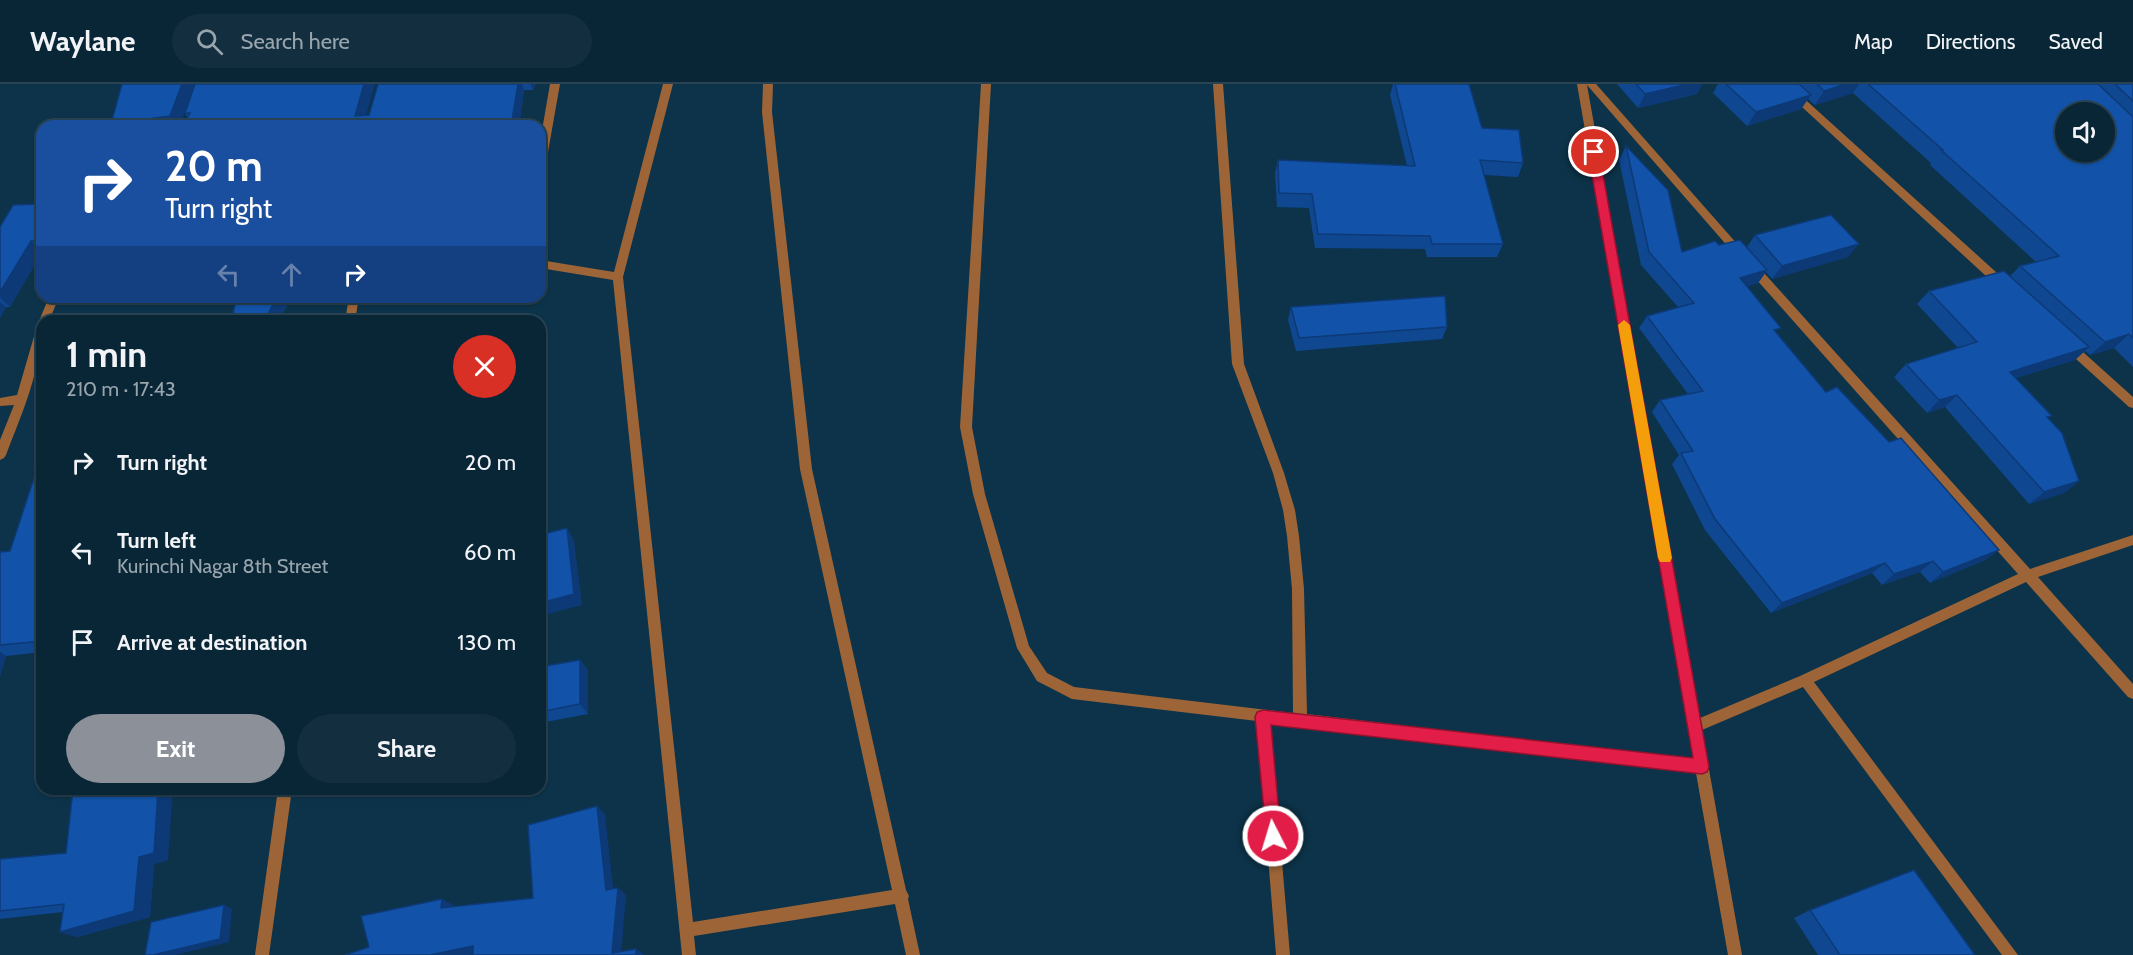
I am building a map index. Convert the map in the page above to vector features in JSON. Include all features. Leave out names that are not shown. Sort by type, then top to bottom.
[{"type":"street","points":[[546,135],[555,84]]},
{"type":"street","points":[[668,84],[618,277],[689,955]]},
{"type":"street","points":[[768,84],[767,112],[806,469],[902,896],[913,955]]},
{"type":"street","points":[[986,84],[966,427],[979,494],[1023,648],[1042,677],[1072,693],[1702,767]]},
{"type":"street","points":[[1218,84],[1238,364],[1251,402],[1273,453],[1289,510],[1297,561],[1300,720]]},
{"type":"street","points":[[1582,84],[1735,955]]},
{"type":"street","points":[[1590,84],[2026,576],[2133,693]]},
{"type":"street","points":[[1782,84],[2010,292]]},
{"type":"street","points":[[546,265],[618,277]]},
{"type":"street","points":[[2063,340],[2133,404]]},
{"type":"street","points":[[0,455],[22,399],[36,349]]},
{"type":"street","points":[[0,402],[22,399]]},
{"type":"street","points":[[1695,726],[1805,680],[2026,576],[2133,540]]},
{"type":"street","points":[[1805,680],[2011,955]]},
{"type":"street","points":[[1263,717],[1283,955]]},
{"type":"street","points":[[262,955],[284,795]]},
{"type":"street","points":[[686,930],[902,896]]},
{"type":"building","points":[[122,84],[182,84],[170,116],[140,120],[112,120]]},
{"type":"building","points":[[195,84],[364,84],[355,116],[369,115],[378,84],[518,84],[512,120],[186,120],[190,113],[185,113]]},
{"type":"building","points":[[1395,84],[1469,84],[1482,128],[1519,130],[1523,163],[1480,160],[1503,244],[1432,244],[1430,236],[1318,234],[1312,194],[1279,193],[1278,160],[1415,166]]},
{"type":"building","points":[[1636,84],[1688,84],[1645,94]]},
{"type":"building","points":[[1726,84],[1799,84],[1811,95],[1756,112]]},
{"type":"building","points":[[1817,84],[1845,84],[1824,91]]},
{"type":"building","points":[[1868,84],[2098,84],[2133,117],[2133,338],[2129,334],[2105,342],[2020,266],[2059,256],[1941,150],[1943,150]]},
{"type":"building","points":[[2115,84],[2133,84],[2133,101]]},
{"type":"building","points":[[1626,146],[1668,190],[1682,252],[1715,241],[1719,245],[1740,240],[1767,270],[1740,278],[1781,328],[1774,330],[1826,392],[1837,387],[1889,442],[1901,438],[1999,550],[1943,572],[1933,561],[1894,574],[1885,563],[1782,603],[1715,519],[1681,453],[1693,451],[1660,400],[1703,391],[1647,316],[1694,303],[1649,252]]},
{"type":"building","points":[[36,204],[36,241],[31,241],[0,292],[0,227],[13,205]]},
{"type":"building","points":[[1831,215],[1859,244],[1782,266],[1755,235]]},
{"type":"building","points":[[2004,271],[2089,347],[2010,372],[2052,416],[2047,417],[2062,433],[2079,481],[2044,492],[1957,395],[1939,400],[1906,364],[1977,342],[1929,291]]},
{"type":"building","points":[[1445,296],[1447,327],[1299,338],[1291,307]]},
{"type":"building","points":[[236,303],[274,303],[267,315],[232,315]]},
{"type":"building","points":[[36,472],[36,642],[0,645],[0,552],[10,551]]},
{"type":"building","points":[[567,528],[574,594],[546,601],[546,533]]},
{"type":"building","points":[[580,660],[580,704],[546,711],[546,666]]},
{"type":"building","points":[[72,795],[158,795],[154,853],[139,857],[134,911],[60,932],[64,904],[0,911],[0,859],[66,853]]},
{"type":"building","points":[[597,806],[606,890],[618,888],[612,953],[636,949],[636,955],[473,955],[473,946],[430,955],[345,955],[369,947],[361,916],[442,899],[441,908],[533,898],[528,825]]},
{"type":"building","points":[[1914,870],[1975,955],[1840,955],[1810,910]]},
{"type":"building","points":[[224,905],[220,939],[145,955],[151,922]]},
{"type":"slow traffic","points":[[1624,325],[1665,558]]},
{"type":"route","points":[[1273,836],[1263,717],[1702,767],[1594,152]]}]
